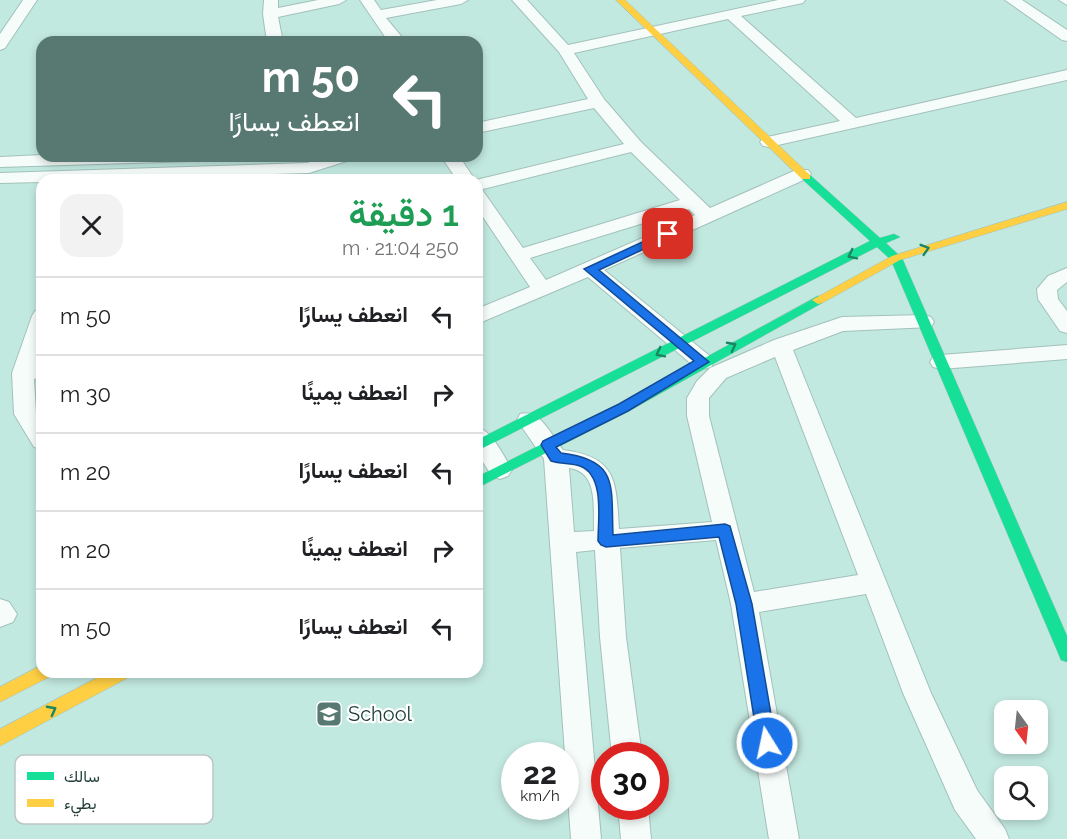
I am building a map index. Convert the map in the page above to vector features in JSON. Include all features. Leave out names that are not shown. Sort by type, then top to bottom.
[{"type":"street","points":[[0,45],[30,0]]},
{"type":"street","points":[[275,36],[270,7],[339,0]]},
{"type":"street","points":[[367,0],[393,36]]},
{"type":"street","points":[[377,15],[461,0]]},
{"type":"street","points":[[519,0],[565,50],[598,102],[635,146],[708,216]]},
{"type":"street","points":[[621,0],[802,174],[896,258],[1067,655]]},
{"type":"street","points":[[565,50],[798,0]]},
{"type":"street","points":[[1012,0],[1067,37]]},
{"type":"street","points":[[730,14],[852,123]]},
{"type":"street","points":[[769,142],[1067,75]]},
{"type":"street","points":[[483,127],[598,102]]},
{"type":"street","points":[[483,184],[635,146]]},
{"type":"street","points":[[0,162],[36,161]]},
{"type":"street","points":[[169,174],[311,168],[325,162]]},
{"type":"street","points":[[483,314],[802,174]]},
{"type":"street","points":[[0,178],[36,178]]},
{"type":"street","points":[[520,255],[692,202]]},
{"type":"street","points":[[483,203],[542,289]]},
{"type":"street","points":[[483,480],[500,470],[552,451],[703,362],[896,258],[1067,205]]},
{"type":"street","points":[[483,439],[528,420],[876,242],[910,232]]},
{"type":"street","points":[[590,269],[703,362]]},
{"type":"street","points":[[1067,274],[1055,280],[1047,289],[1048,300],[1067,326]]},
{"type":"street","points":[[784,839],[744,604],[698,416],[698,398],[705,386],[718,373],[821,330],[842,324],[924,322]]},
{"type":"street","points":[[782,345],[872,583],[950,769],[966,800],[994,839]]},
{"type":"street","points":[[36,349],[26,414],[36,431]]},
{"type":"street","points":[[941,362],[1067,352]]},
{"type":"street","points":[[528,420],[552,451],[564,543],[586,839]]},
{"type":"street","points":[[483,447],[500,470]]},
{"type":"street","points":[[552,451],[593,466],[604,488],[613,637],[625,742]]},
{"type":"street","points":[[564,543],[725,530]]},
{"type":"street","points":[[744,604],[872,583]]},
{"type":"street","points":[[0,610],[4,614],[0,616]]},
{"type":"street","points":[[0,695],[36,676]]},
{"type":"street","points":[[0,738],[112,678]]},
{"type":"street","points":[[634,820],[636,839]]},
{"type":"traffic: fast","points":[[806,177],[896,258],[1067,655]]},
{"type":"traffic: fast","points":[[483,443],[877,242],[894,237]]},
{"type":"traffic: fast","points":[[483,480],[624,408],[818,300]]},
{"type":"traffic: slow","points":[[620,0],[806,177]]},
{"type":"traffic: slow","points":[[818,300],[896,258],[1067,205]]},
{"type":"traffic: slow","points":[[0,695],[36,676]]},
{"type":"traffic: slow","points":[[0,738],[112,678]]},
{"type":"place","name":"School","points":[[329,714]]},
{"type":"route","points":[[668,234],[590,269],[703,362],[624,408],[548,445],[556,458],[582,461],[593,466],[599,474],[604,488],[606,541],[725,530],[744,604],[767,743]]}]
